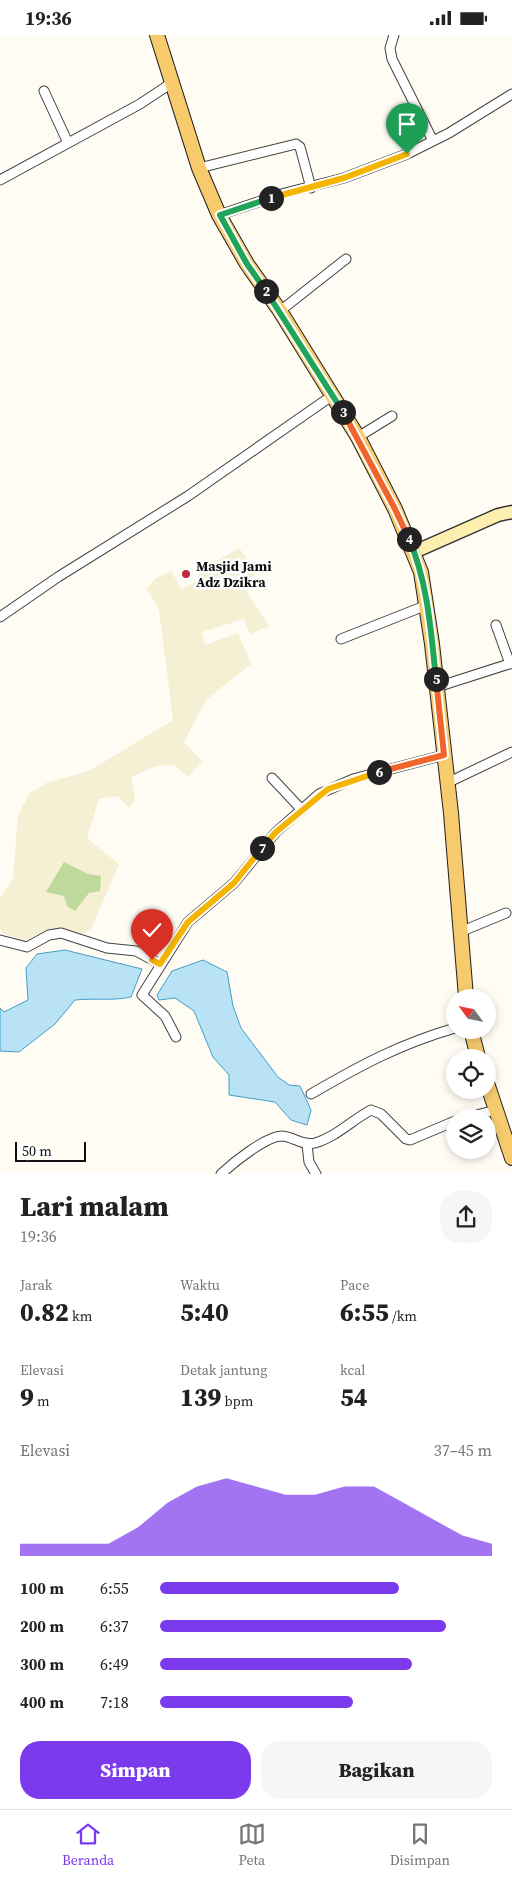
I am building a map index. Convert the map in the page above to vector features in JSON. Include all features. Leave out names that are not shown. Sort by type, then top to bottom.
[{"type":"main road","points":[[157,35],[199,167],[220,215],[247,264],[334,395],[395,509],[414,552],[427,605],[437,687],[465,989]]},
{"type":"main road","points":[[493,1099],[512,1158]]},
{"type":"street","points":[[394,35],[390,48],[392,59],[434,141]]},
{"type":"street","points":[[0,180],[140,104],[173,82]]},
{"type":"street","points":[[44,91],[68,143]]},
{"type":"street","points":[[220,215],[285,193],[311,188],[344,178],[434,141],[512,94]]},
{"type":"street","points":[[199,167],[296,144],[300,147],[311,188]]},
{"type":"street","points":[[280,311],[346,259]]},
{"type":"street","points":[[0,617],[58,577],[188,496],[334,395]]},
{"type":"street","points":[[358,437],[392,415]]},
{"type":"street","points":[[414,552],[511,510]]},
{"type":"street","points":[[341,639],[427,605]]},
{"type":"street","points":[[437,687],[511,664],[496,625]]},
{"type":"street","points":[[447,783],[512,752]]},
{"type":"street","points":[[176,1037],[166,1017],[144,999],[144,993],[188,922],[234,883],[266,843],[319,794],[336,785],[444,755]]},
{"type":"street","points":[[272,777],[302,810]]},
{"type":"street","points":[[460,932],[506,913]]},
{"type":"street","points":[[0,940],[27,947],[49,935],[61,933],[107,948],[136,951],[158,968]]},
{"type":"street","points":[[311,1094],[366,1062],[415,1040],[446,1030]]},
{"type":"street","points":[[221,1174],[262,1144],[274,1138],[282,1136],[307,1145],[340,1131],[371,1110],[381,1114],[406,1139],[410,1140],[446,1125]]},
{"type":"street","points":[[307,1145],[310,1162],[316,1174]]},
{"type":"shaded area","points":[[239,548],[257,572],[243,586],[269,626],[250,634],[244,619],[202,632],[205,645],[238,633],[251,664],[206,700],[184,742],[202,761],[188,777],[174,765],[156,766],[131,777],[135,799],[129,808],[118,796],[99,799],[87,838],[119,864],[92,928],[77,937],[61,933],[41,933],[24,941],[4,934],[0,929],[0,898],[13,878],[18,815],[30,793],[46,783],[89,771],[173,720],[159,610],[147,589],[155,579],[171,571],[182,589],[201,579],[195,566],[209,565]]},
{"type":"green space","points":[[64,862],[88,874],[101,876],[100,891],[89,893],[75,911],[67,906],[64,896],[46,892]]},
{"type":"water","points":[[65,950],[142,969],[131,997],[75,1000],[55,1024],[19,1052],[0,1051],[0,1008],[4,1012],[28,1000],[26,968],[37,954]]},
{"type":"water","points":[[203,960],[227,972],[233,1006],[241,1028],[278,1077],[289,1085],[300,1086],[311,1110],[307,1125],[291,1120],[275,1102],[229,1095],[229,1075],[213,1057],[194,1011],[175,998],[159,1000],[157,995],[172,971]]},
{"type":"place","name":"Masjid Jami Adz Dzikra","points":[[186,574]]},
{"type":"route","points":[[152,960],[160,964],[180,931],[188,922],[230,888],[276,832],[319,794],[353,779],[444,755],[427,605],[421,572],[414,552],[395,509],[334,395],[247,264],[220,215],[285,193],[311,188],[344,178],[407,154]]}]
